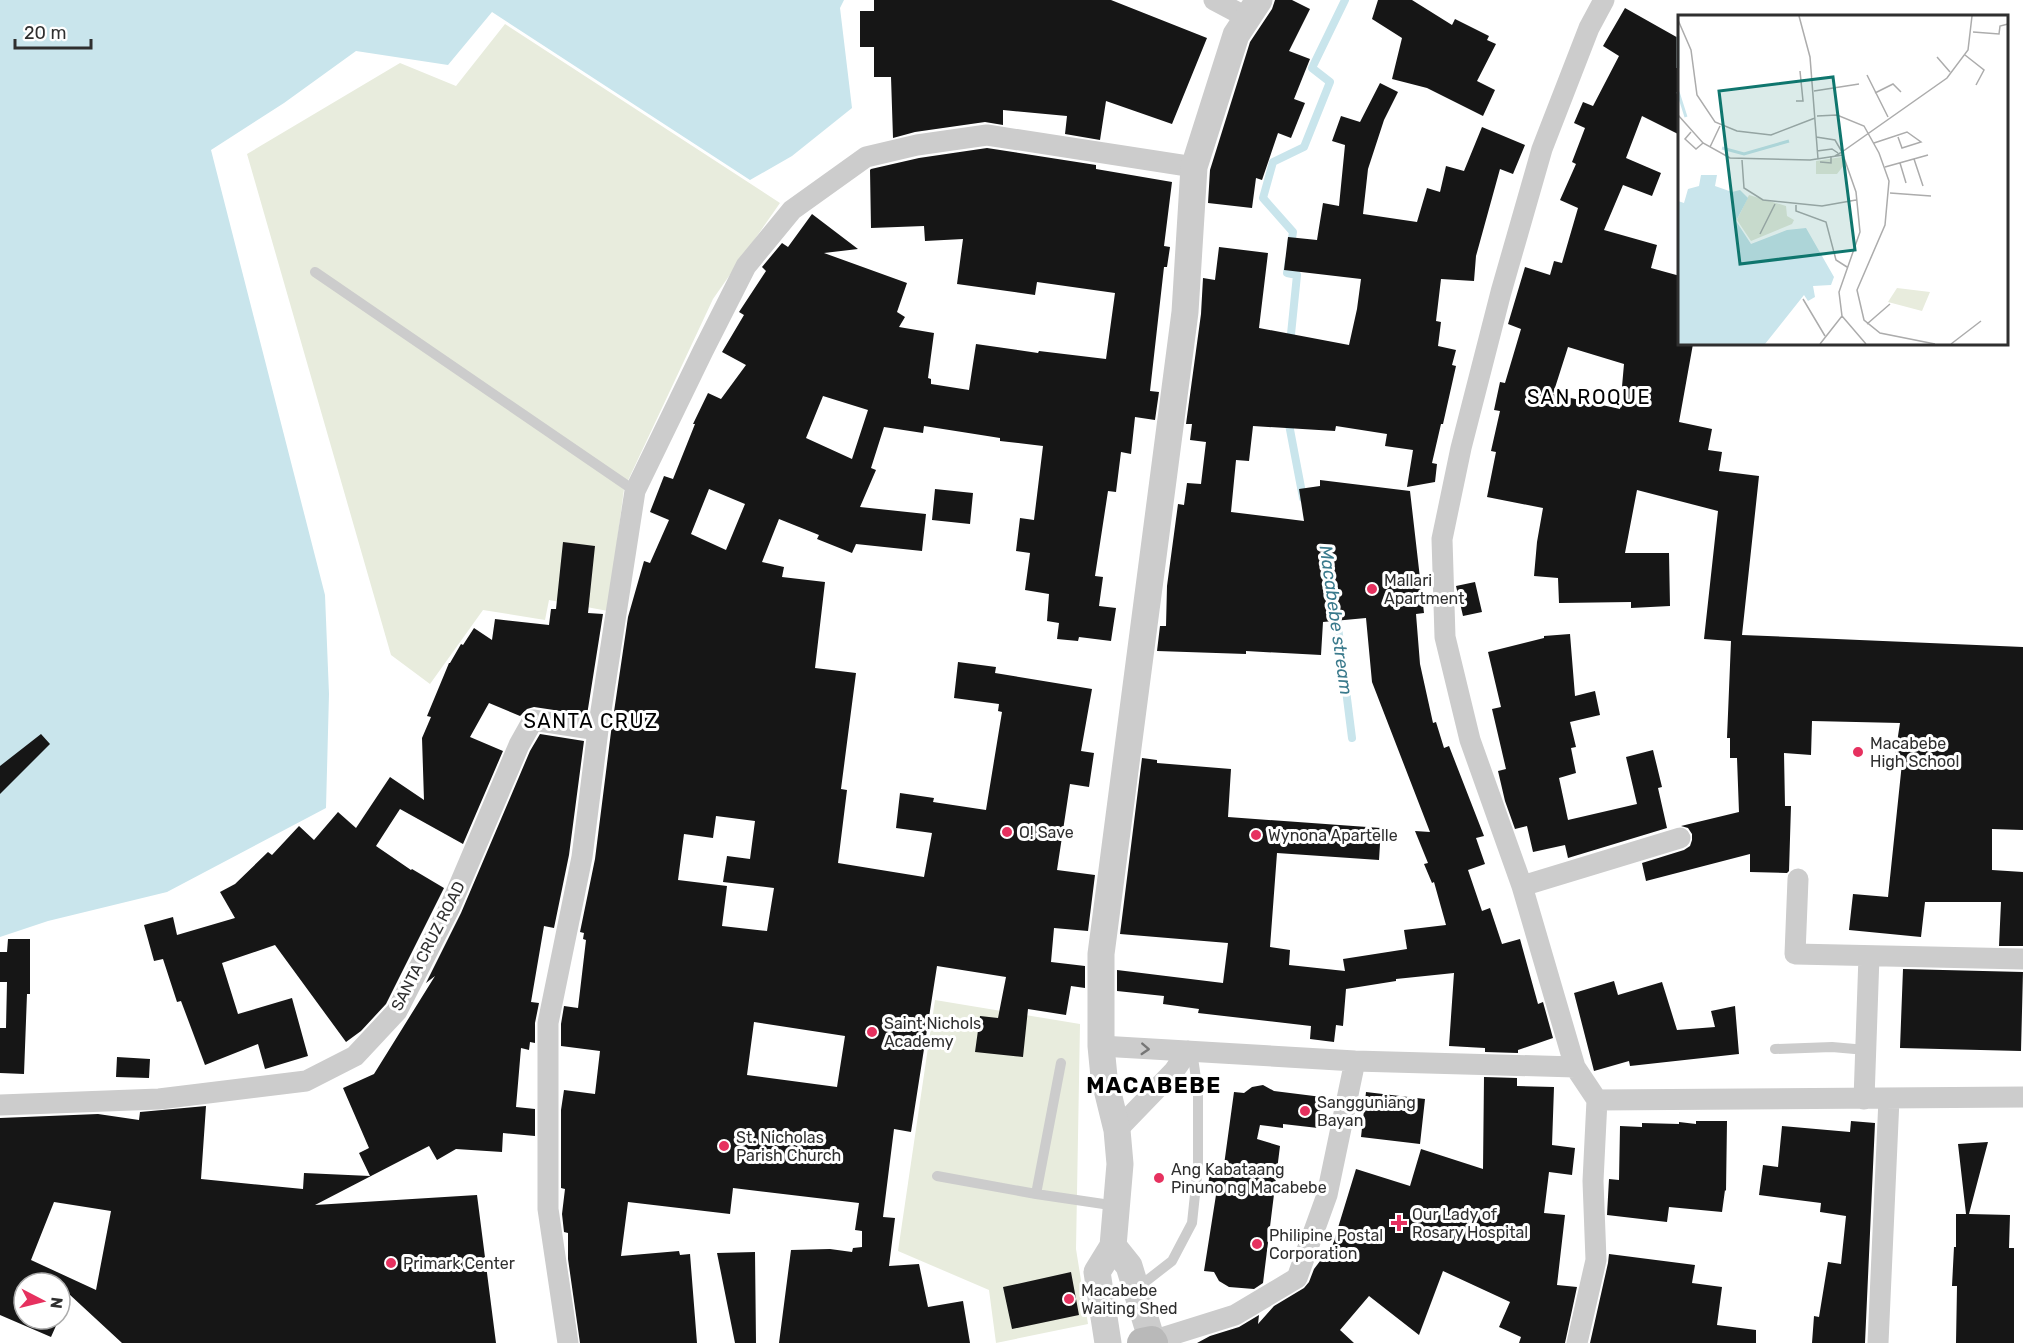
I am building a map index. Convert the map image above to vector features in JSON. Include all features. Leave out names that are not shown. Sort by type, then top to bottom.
[{"type":"street","points":[[1108,1343],[1096,1272],[1113,1246],[1120,1164],[1117,1130],[1104,1077],[1101,1046],[1101,954],[1185,312],[1194,167],[1236,34],[1253,9],[1214,0]]},
{"type":"street","points":[[1577,1343],[1596,1260],[1593,1181],[1597,1100],[1575,1067],[1522,886],[1470,740],[1445,637],[1442,539],[1466,426],[1542,149],[1589,28],[1604,0]]},
{"type":"street","points":[[568,1343],[548,1209],[548,1023],[582,857],[598,730],[635,492],[746,266],[792,210],[867,157],[917,145],[987,135],[1194,167]]},
{"type":"street","name":"SANTA CRUZ ROAD","points":[[0,1106],[159,1098],[306,1081],[355,1056],[397,1011],[450,907],[519,745],[533,720],[598,730]]},
{"type":"street","points":[[1522,886],[1680,838]]},
{"type":"street","points":[[1798,879],[1795,954],[2023,959]]},
{"type":"street","points":[[1864,1098],[1869,956]]},
{"type":"street","points":[[1101,1046],[1355,1061],[1575,1067]]},
{"type":"street","points":[[1117,1130],[1174,1071],[1190,1051]]},
{"type":"street","points":[[1113,1246],[1129,1266],[1149,1342],[1235,1315],[1297,1278],[1327,1195],[1355,1061]]},
{"type":"street","points":[[1597,1100],[2023,1097]]},
{"type":"street","points":[[1878,1343],[1889,1099]]},
{"type":"lane","points":[[315,272],[635,492]]},
{"type":"lane","points":[[1775,1049],[1832,1047],[1866,1050]]},
{"type":"lane","points":[[1136,1289],[1173,1261],[1192,1223],[1198,1166],[1198,1092],[1190,1051]]},
{"type":"lane","points":[[1036,1194],[1061,1063]]},
{"type":"lane","points":[[937,1176],[1118,1206]]},
{"type":"shaded area","points":[[505,24],[780,203],[713,299],[624,489],[608,611],[549,600],[545,620],[483,610],[430,684],[391,655],[247,154],[400,63],[456,86]]},
{"type":"shaded area","points":[[935,1000],[1080,1024],[1076,1249],[1088,1324],[996,1343],[989,1290],[898,1251]]},
{"type":"water","points":[[0,0],[844,0],[840,8],[852,108],[792,156],[750,180],[492,12],[448,65],[356,51],[284,103],[211,150],[325,595],[329,694],[326,808],[167,892],[48,921],[0,937]]},
{"type":"building","points":[[874,0],[1111,0],[1207,38],[1172,124],[1106,101],[1100,140],[1065,134],[1067,116],[1003,110],[1003,125],[985,122],[915,132],[893,138],[891,77],[874,77],[874,47],[860,47],[860,11],[874,11]]},
{"type":"building","points":[[1275,0],[1292,0],[1310,9],[1289,51],[1310,59],[1294,99],[1305,103],[1291,138],[1278,133],[1262,180],[1256,178],[1252,208],[1208,203],[1210,170],[1250,42],[1272,9]]},
{"type":"building","points":[[1378,0],[1412,0],[1452,25],[1455,19],[1489,36],[1487,40],[1496,44],[1477,81],[1495,90],[1483,116],[1427,88],[1392,79],[1402,38],[1372,19]]},
{"type":"building","points":[[1625,8],[1678,38],[1678,134],[1642,116],[1626,158],[1661,173],[1652,196],[1623,185],[1604,230],[1657,245],[1651,268],[1678,275],[1678,345],[1693,345],[1679,422],[1712,429],[1708,450],[1722,452],[1719,471],[1759,476],[1742,635],[2023,647],[2023,830],[1992,829],[1992,870],[2023,872],[2023,946],[1999,946],[2001,902],[1925,902],[1921,937],[1849,930],[1853,894],[1888,897],[1902,763],[1894,762],[1900,723],[1812,721],[1811,755],[1784,753],[1785,806],[1791,806],[1789,871],[1787,873],[1750,872],[1750,854],[1646,881],[1642,863],[1690,846],[1692,834],[1688,828],[1681,826],[1739,812],[1737,758],[1730,758],[1730,738],[1727,738],[1731,641],[1704,639],[1718,511],[1637,490],[1625,553],[1669,553],[1670,606],[1631,608],[1631,602],[1559,603],[1558,578],[1534,576],[1543,508],[1487,497],[1496,452],[1491,451],[1500,411],[1494,410],[1500,382],[1505,383],[1521,329],[1508,324],[1525,267],[1550,275],[1554,261],[1562,263],[1578,208],[1560,200],[1576,164],[1572,162],[1585,128],[1574,123],[1583,102],[1593,106],[1619,56],[1603,46]],"holes":[[[1568,347],[1624,364],[1620,409],[1553,394]]]},
{"type":"building","points":[[1380,83],[1398,92],[1384,120],[1368,169],[1363,214],[1417,222],[1427,188],[1440,192],[1446,166],[1464,171],[1482,127],[1525,145],[1513,174],[1500,169],[1476,256],[1474,281],[1441,279],[1436,321],[1441,322],[1438,346],[1456,350],[1452,365],[1456,366],[1432,463],[1437,464],[1435,482],[1407,487],[1413,450],[1385,446],[1387,434],[1336,426],[1335,431],[1253,426],[1249,461],[1236,460],[1231,512],[1304,521],[1299,489],[1320,486],[1320,480],[1410,491],[1424,613],[1416,614],[1420,664],[1433,723],[1436,722],[1444,748],[1449,746],[1484,836],[1476,838],[1485,864],[1468,870],[1482,911],[1490,908],[1502,944],[1520,939],[1538,1004],[1543,1002],[1553,1038],[1518,1050],[1518,1053],[1485,1052],[1485,1048],[1449,1046],[1454,973],[1396,979],[1396,981],[1346,989],[1343,1026],[1336,1025],[1334,1042],[1310,1039],[1311,1026],[1198,1013],[1199,1009],[1163,1004],[1164,996],[1117,991],[1117,970],[1223,983],[1228,943],[1120,934],[1142,758],[1157,760],[1157,763],[1231,769],[1228,817],[1381,828],[1379,860],[1277,853],[1270,947],[1290,950],[1289,965],[1345,971],[1343,959],[1407,949],[1404,930],[1446,925],[1434,882],[1432,883],[1424,864],[1428,863],[1415,831],[1430,832],[1372,682],[1366,618],[1323,622],[1321,655],[1246,651],[1246,654],[1157,651],[1160,626],[1166,626],[1167,586],[1178,504],[1184,505],[1187,483],[1201,484],[1206,442],[1190,440],[1192,424],[1186,424],[1201,314],[1203,278],[1215,280],[1219,247],[1268,253],[1259,328],[1349,345],[1361,279],[1284,270],[1288,237],[1317,240],[1323,203],[1339,206],[1345,145],[1332,141],[1341,116],[1360,122]]},
{"type":"building","points":[[987,148],[1096,165],[1096,169],[1172,182],[1164,246],[1170,247],[1167,267],[1164,267],[1150,391],[1159,392],[1155,420],[1135,417],[1131,454],[1121,452],[1116,492],[1108,491],[1095,576],[1103,577],[1099,606],[1116,608],[1111,641],[1079,637],[1078,641],[1057,639],[1059,623],[1047,621],[1049,594],[1025,590],[1030,553],[1016,551],[1020,518],[1034,520],[1043,446],[1000,441],[1000,438],[924,426],[923,433],[884,427],[871,468],[876,470],[860,507],[926,514],[922,551],[856,544],[852,553],[817,539],[819,535],[779,519],[762,562],[784,567],[782,577],[825,582],[815,668],[856,673],[841,789],[847,790],[838,863],[924,877],[932,833],[896,828],[900,793],[934,798],[933,802],[986,810],[1002,712],[998,711],[999,704],[954,698],[958,662],[996,667],[995,673],[1092,689],[1081,751],[1094,753],[1089,787],[1070,784],[1057,870],[1095,875],[1088,931],[1054,928],[1051,962],[1085,966],[1085,988],[1071,986],[1066,1015],[1028,1009],[1023,1057],[975,1052],[980,1016],[998,1018],[1006,977],[937,966],[911,1132],[894,1129],[883,1217],[895,1218],[889,1266],[919,1264],[928,1307],[963,1301],[970,1343],[779,1343],[791,1250],[830,1249],[852,1252],[853,1248],[862,1247],[862,1231],[855,1230],[859,1203],[733,1188],[730,1214],[628,1202],[621,1256],[679,1251],[680,1255],[690,1254],[697,1343],[580,1343],[568,1259],[568,1233],[564,1232],[562,1214],[565,1189],[561,1188],[561,1110],[564,1090],[595,1094],[600,1051],[561,1046],[561,1024],[564,1006],[578,1008],[586,940],[583,939],[584,933],[580,932],[595,859],[628,617],[644,561],[650,563],[669,520],[650,512],[664,476],[673,479],[695,424],[693,424],[708,393],[721,399],[746,365],[722,352],[744,315],[739,312],[766,271],[762,267],[782,243],[788,247],[812,214],[858,249],[824,253],[907,283],[897,312],[905,317],[899,327],[934,333],[928,378],[931,379],[931,384],[969,390],[976,344],[1038,353],[1039,351],[1106,359],[1115,293],[1037,282],[1035,295],[957,284],[963,239],[925,241],[924,226],[871,228],[870,170],[919,158]],"holes":[[[823,396],[868,410],[852,459],[806,438]],[[709,489],[745,504],[726,550],[691,534]],[[716,816],[755,821],[750,859],[727,856],[723,882],[774,888],[767,931],[722,926],[727,886],[678,880],[684,834],[713,838]],[[754,1022],[845,1036],[837,1087],[747,1075]]]},
{"type":"building","points":[[935,489],[973,493],[970,524],[932,520]]},
{"type":"building","points":[[563,542],[595,546],[588,613],[603,614],[587,715],[534,707],[527,709],[520,716],[489,703],[470,737],[503,751],[463,844],[400,809],[376,846],[411,870],[444,888],[386,1004],[361,1031],[346,1042],[275,945],[222,963],[238,1014],[292,998],[308,1056],[265,1069],[258,1044],[205,1065],[181,1001],[177,1002],[163,959],[154,961],[144,925],[173,917],[177,935],[235,918],[220,892],[235,884],[268,852],[272,855],[299,826],[314,840],[338,812],[356,828],[390,777],[424,800],[422,738],[431,717],[427,716],[449,663],[474,628],[492,640],[495,619],[549,625],[551,609],[556,609]]},
{"type":"building","points":[[1475,582],[1482,612],[1463,616],[1456,586]]},
{"type":"building","points":[[1570,634],[1575,696],[1595,691],[1600,715],[1570,722],[1576,747],[1571,748],[1576,773],[1559,778],[1568,820],[1637,804],[1626,757],[1653,750],[1662,787],[1658,788],[1667,828],[1568,858],[1565,845],[1533,852],[1527,826],[1515,829],[1498,771],[1506,769],[1492,709],[1501,707],[1488,652],[1544,638],[1544,636]]},
{"type":"building","points":[[41,734],[50,744],[0,794],[0,766]]},
{"type":"building","points":[[540,734],[584,741],[569,855],[554,928],[544,926],[531,1002],[539,1003],[535,1023],[535,1043],[530,1042],[529,1050],[521,1048],[516,1107],[535,1109],[535,1136],[503,1133],[502,1152],[456,1149],[437,1160],[429,1146],[315,1205],[477,1195],[496,1343],[122,1343],[72,1297],[72,1279],[96,1290],[111,1211],[54,1202],[31,1260],[55,1271],[12,1271],[12,1320],[0,1315],[0,1118],[98,1114],[139,1120],[140,1112],[206,1106],[201,1179],[303,1189],[304,1173],[370,1176],[359,1153],[369,1148],[343,1088],[374,1074],[435,976],[426,983],[461,913],[530,751]]},
{"type":"building","points":[[8,939],[30,939],[30,994],[27,994],[24,1074],[0,1073],[0,1028],[6,1028],[7,982],[0,982],[0,952],[7,952]]},
{"type":"building","points":[[1903,969],[2023,972],[2021,1051],[1900,1048]]},
{"type":"building","points":[[1614,981],[1618,995],[1662,982],[1677,1030],[1715,1027],[1711,1011],[1735,1006],[1739,1054],[1630,1066],[1629,1061],[1594,1071],[1574,993]]},
{"type":"building","points":[[117,1057],[150,1059],[149,1078],[116,1077]]},
{"type":"building","points":[[1484,1077],[1517,1078],[1517,1086],[1554,1087],[1552,1145],[1575,1148],[1572,1175],[1549,1172],[1544,1213],[1565,1215],[1557,1285],[1577,1287],[1565,1343],[1519,1343],[1521,1337],[1499,1327],[1510,1302],[1443,1271],[1419,1335],[1369,1296],[1340,1330],[1354,1343],[1197,1343],[1210,1336],[1239,1327],[1259,1315],[1258,1324],[1274,1306],[1304,1288],[1314,1269],[1333,1244],[1356,1169],[1410,1186],[1421,1149],[1483,1169]]},
{"type":"building","points":[[1263,1085],[1274,1091],[1322,1097],[1318,1128],[1283,1124],[1283,1128],[1260,1125],[1257,1139],[1280,1146],[1263,1283],[1254,1289],[1229,1287],[1219,1281],[1214,1272],[1204,1271],[1216,1195],[1207,1194],[1211,1163],[1224,1165],[1234,1092],[1244,1093],[1252,1087]]},
{"type":"building","points":[[1366,1092],[1425,1099],[1420,1144],[1361,1137]]},
{"type":"building","points":[[1696,1121],[1727,1121],[1726,1191],[1722,1212],[1669,1207],[1667,1222],[1607,1215],[1609,1179],[1619,1180],[1620,1126],[1642,1127],[1642,1123],[1679,1124],[1679,1122],[1696,1124]]},
{"type":"building","points":[[1851,1121],[1875,1123],[1865,1343],[1812,1343],[1814,1316],[1819,1317],[1828,1262],[1841,1264],[1846,1216],[1820,1212],[1821,1203],[1759,1195],[1763,1165],[1778,1167],[1782,1126],[1850,1132]]},
{"type":"building","points":[[1988,1142],[1969,1214],[2010,1215],[2009,1248],[2014,1248],[2014,1343],[1956,1343],[1957,1286],[1952,1286],[1954,1247],[1956,1247],[1956,1214],[1966,1214],[1958,1144]]},
{"type":"building","points":[[755,1252],[756,1343],[735,1343],[717,1253]]},
{"type":"building","points":[[1609,1254],[1695,1265],[1692,1283],[1722,1287],[1717,1325],[1756,1330],[1756,1343],[1590,1343]]},
{"type":"building","points":[[1071,1272],[1079,1315],[1012,1329],[1003,1287]]},
{"type":"building","points":[[37,1331],[54,1331],[51,1337]]},
{"type":"waterway","name":"Macabebe stream","points":[[1291,245],[1293,232],[1263,198],[1273,162],[1304,147],[1330,82],[1312,68],[1345,0]]},
{"type":"waterway","name":"Macabebe stream","points":[[1289,260],[1287,273],[1297,275],[1290,344]]},
{"type":"waterway","name":"Macabebe stream","points":[[1288,419],[1303,498]]},
{"type":"waterway","name":"Macabebe stream","points":[[1336,611],[1352,738]]},
{"type":"place","name":"Mallari Apartment","points":[[1372,589]]},
{"type":"place","name":"Macabebe High School","points":[[1858,752]]},
{"type":"place","name":"O! Save","points":[[1007,832]]},
{"type":"place","name":"Wynona Apartelle","points":[[1256,835]]},
{"type":"place","name":"Saint Nichols Academy","points":[[872,1032]]},
{"type":"place","name":"Sangguniang Bayan","points":[[1305,1111]]},
{"type":"place","name":"St. Nicholas Parish Church","points":[[724,1146]]},
{"type":"place","name":"Ang Kabataang Pinuno ng Macabebe","points":[[1159,1178]]},
{"type":"place","name":"Our Lady of Rosary Hospital","points":[[1399,1223]]},
{"type":"place","name":"Philipine Postal Corporation","points":[[1257,1244]]},
{"type":"place","name":"Primark Center","points":[[391,1263]]},
{"type":"place","name":"Macabebe Waiting Shed","points":[[1069,1299]]},
{"type":"district","name":"SAN ROQUE","points":[[1589,397]]},
{"type":"district","name":"SANTA CRUZ","points":[[591,721]]},
{"type":"district","name":"MACABEBE","points":[[1154,1085]]}]
